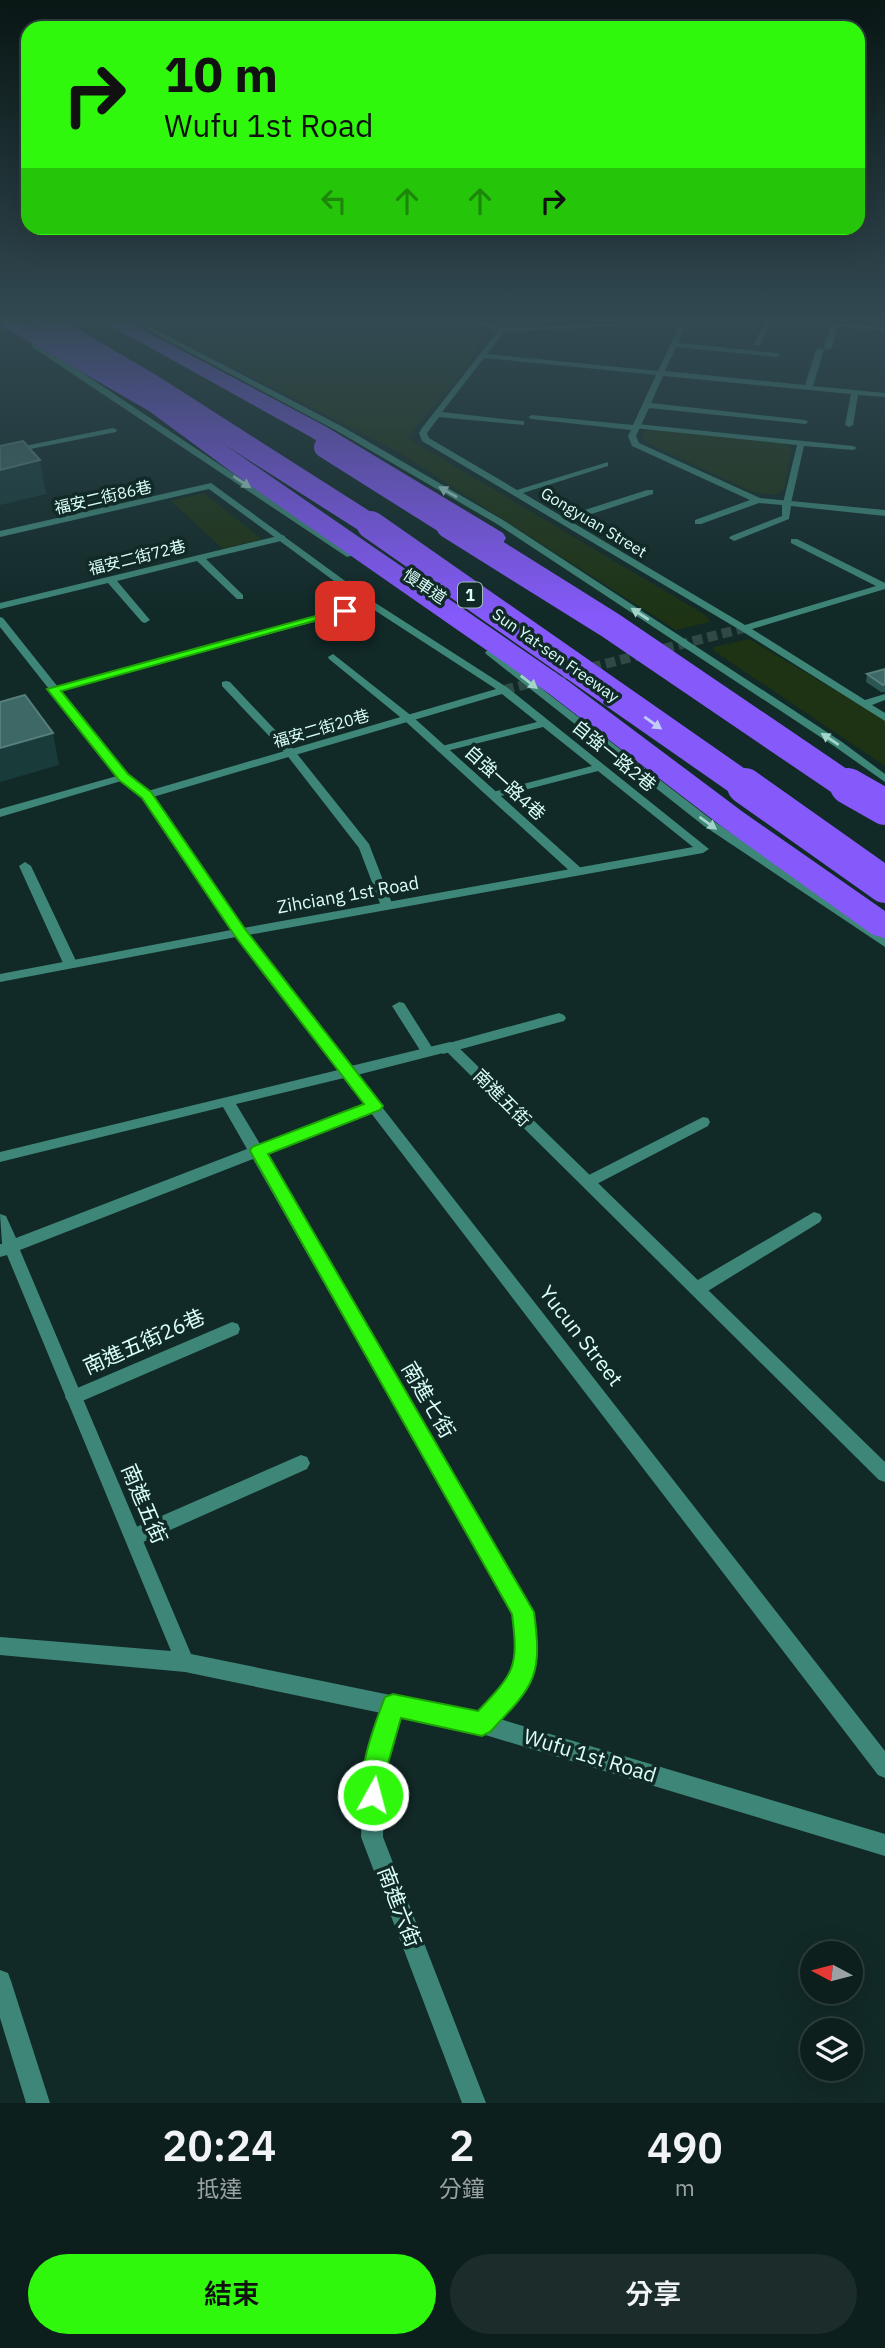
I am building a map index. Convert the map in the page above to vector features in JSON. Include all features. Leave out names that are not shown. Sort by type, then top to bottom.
[{"type":"highway","points":[[176,420],[271,490],[558,687],[732,819],[885,927]]},
{"type":"highway","points":[[182,420],[315,502],[789,848],[827,867],[885,886]]},
{"type":"highway","name":"Sun Yat-sen Freeway","points":[[206,420],[383,534],[885,886]]},
{"type":"highway","name":"Sun Yat-sen Freeway","points":[[243,420],[439,542],[885,856]]},
{"type":"highway","points":[[277,420],[325,447],[610,625],[845,784],[885,804]]},
{"type":"highway","points":[[298,420],[606,609],[885,804]]},
{"type":"highway","points":[[789,848],[885,878]]},
{"type":"street","name":"慢車道","points":[[149,420],[468,634],[708,823],[885,943]]},
{"type":"street","points":[[322,420],[500,522],[838,744],[885,779]]},
{"type":"street","name":"Gongyuan Street","points":[[433,420],[423,433],[425,439],[744,628],[885,718]]},
{"type":"street","points":[[490,420],[522,424]]},
{"type":"street","points":[[572,420],[853,448]]},
{"type":"street","points":[[640,420],[632,440],[635,444],[758,500],[885,513]]},
{"type":"street","points":[[788,420],[805,422]]},
{"type":"street","points":[[849,425],[850,420]]},
{"type":"street","points":[[0,453],[113,430]]},
{"type":"street","points":[[733,538],[786,517],[801,443]]},
{"type":"street","points":[[515,493],[605,464]]},
{"type":"street","name":"福安二街86巷","points":[[0,534],[212,486]]},
{"type":"street","name":"自強一路2巷","points":[[212,486],[371,604],[504,690],[703,849]]},
{"type":"street","points":[[561,520],[650,492]]},
{"type":"street","points":[[698,522],[758,500]]},
{"type":"street","name":"福安二街72巷","points":[[0,606],[282,538]]},
{"type":"street","points":[[794,541],[884,586]]},
{"type":"street","points":[[199,558],[240,597]]},
{"type":"street","points":[[111,580],[145,620]]},
{"type":"street","points":[[744,628],[884,586]]},
{"type":"street","points":[[53,689],[371,604]]},
{"type":"street","name":"Yucun Street","points":[[0,620],[124,777],[146,795],[240,933],[885,1768]]},
{"type":"street","name":"自強一路4巷","points":[[333,657],[409,719],[578,872]]},
{"type":"street","points":[[226,684],[290,752],[365,847],[387,906]]},
{"type":"street","name":"福安二街20巷","points":[[146,795],[504,690]]},
{"type":"street","points":[[864,704],[885,697]]},
{"type":"street","points":[[442,748],[544,723]]},
{"type":"street","points":[[493,795],[600,767]]},
{"type":"street","points":[[0,813],[124,777]]},
{"type":"street","name":"Zihciang 1st Road","points":[[0,978],[70,963],[703,849]]},
{"type":"street","points":[[25,866],[70,963]]},
{"type":"street","points":[[399,1006],[435,1051]]},
{"type":"street","points":[[0,1157],[435,1051],[559,1018]]},
{"type":"street","name":"南進五街","points":[[435,1051],[450,1047],[885,1474]]},
{"type":"street","name":"南進七街","points":[[227,1101],[523,1612],[528,1650],[519,1684],[482,1724]]},
{"type":"street","points":[[6,1249],[374,1106]]},
{"type":"street","points":[[587,1182],[703,1122]]},
{"type":"street","points":[[696,1289],[814,1219]]},
{"type":"street","name":"南進五街","points":[[0,1220],[6,1249],[75,1397],[185,1662]]},
{"type":"street","name":"南進五街26巷","points":[[75,1397],[232,1329]]},
{"type":"street","points":[[134,1537],[301,1463]]},
{"type":"street","name":"Wufu 1st Road","points":[[0,1647],[185,1662],[482,1724],[885,1845]]},
{"type":"street","name":"南進六街","points":[[393,1705],[373,1774],[372,1837],[474,2103]]},
{"type":"street","points":[[0,1981],[38,2103]]},
{"type":"green space","points":[[336,420],[422,420],[407,438],[707,616],[710,622],[676,630],[398,452]]},
{"type":"green space","points":[[644,431],[783,443],[792,448],[784,489],[775,495],[753,492],[647,443],[642,437]]},
{"type":"green space","points":[[204,493],[262,539],[223,549],[171,501]]},
{"type":"green space","points":[[749,639],[885,720],[885,766],[714,651],[713,647]]},
{"type":"building","points":[[23,441],[40,460],[0,470],[0,446]]},
{"type":"building","points":[[885,669],[883,685],[867,674]]},
{"type":"building","points":[[25,695],[53,733],[0,748],[0,702]]},
{"type":"tunnel","points":[[504,690],[744,628]]},
{"type":"route","points":[[345,611],[53,689],[124,777],[146,795],[240,933],[374,1106],[258,1151],[523,1612],[528,1650],[519,1684],[482,1724],[393,1705],[373,1774],[373,1795]]}]
